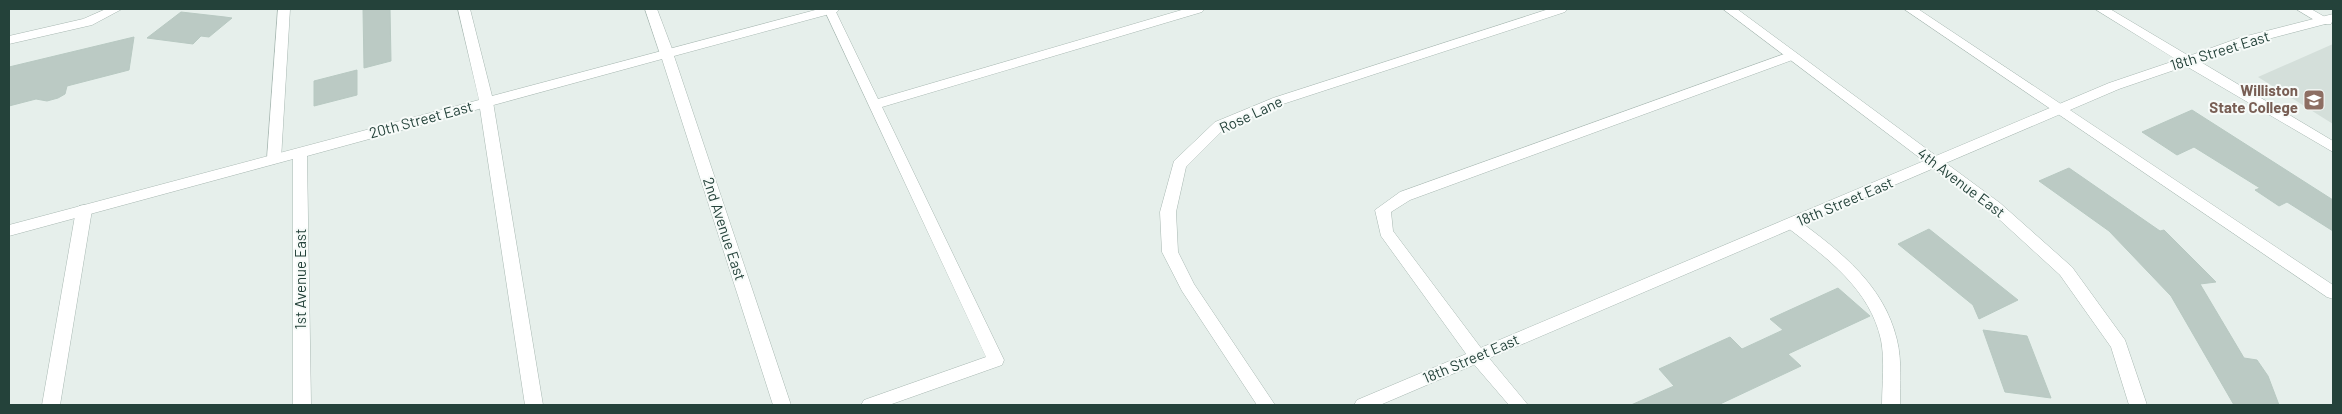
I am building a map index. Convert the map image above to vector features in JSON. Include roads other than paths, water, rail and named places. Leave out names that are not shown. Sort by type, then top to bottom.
[{"type":"street","points":[[9,40],[87,22],[116,9]]},
{"type":"street","points":[[274,159],[284,9]]},
{"type":"street","points":[[464,9],[486,102],[534,405]]},
{"type":"street","name":"2nd Avenue East","points":[[651,9],[782,405]]},
{"type":"street","points":[[830,9],[996,360],[870,405]]},
{"type":"street","name":"20th Street East","points":[[9,231],[830,9]]},
{"type":"street","points":[[875,104],[1198,9]]},
{"type":"street","name":"Rose Lane","points":[[1266,405],[1188,287],[1170,252],[1168,212],[1179,166],[1220,125],[1278,101],[1561,9]]},
{"type":"street","name":"4th Avenue East","points":[[1729,9],[1995,207],[2066,271],[2119,345],[2138,405]]},
{"type":"street","points":[[1910,9],[2333,294]]},
{"type":"street","points":[[2101,9],[2333,147]]},
{"type":"street","points":[[2302,9],[2330,20]]},
{"type":"street","name":"18th Street East","points":[[1363,405],[1793,224],[2114,86],[2244,41],[2330,20]]},
{"type":"street","points":[[1519,405],[1478,357],[1386,232],[1383,210],[1405,196],[1790,56]]},
{"type":"street","name":"1st Avenue East","points":[[300,152],[302,405]]},
{"type":"street","points":[[51,405],[84,210]]},
{"type":"street","points":[[1793,224],[1836,257],[1860,280],[1878,306],[1890,340],[1890,405]]},
{"type":"place","name":"Williston State College","points":[[2314,100]]}]
